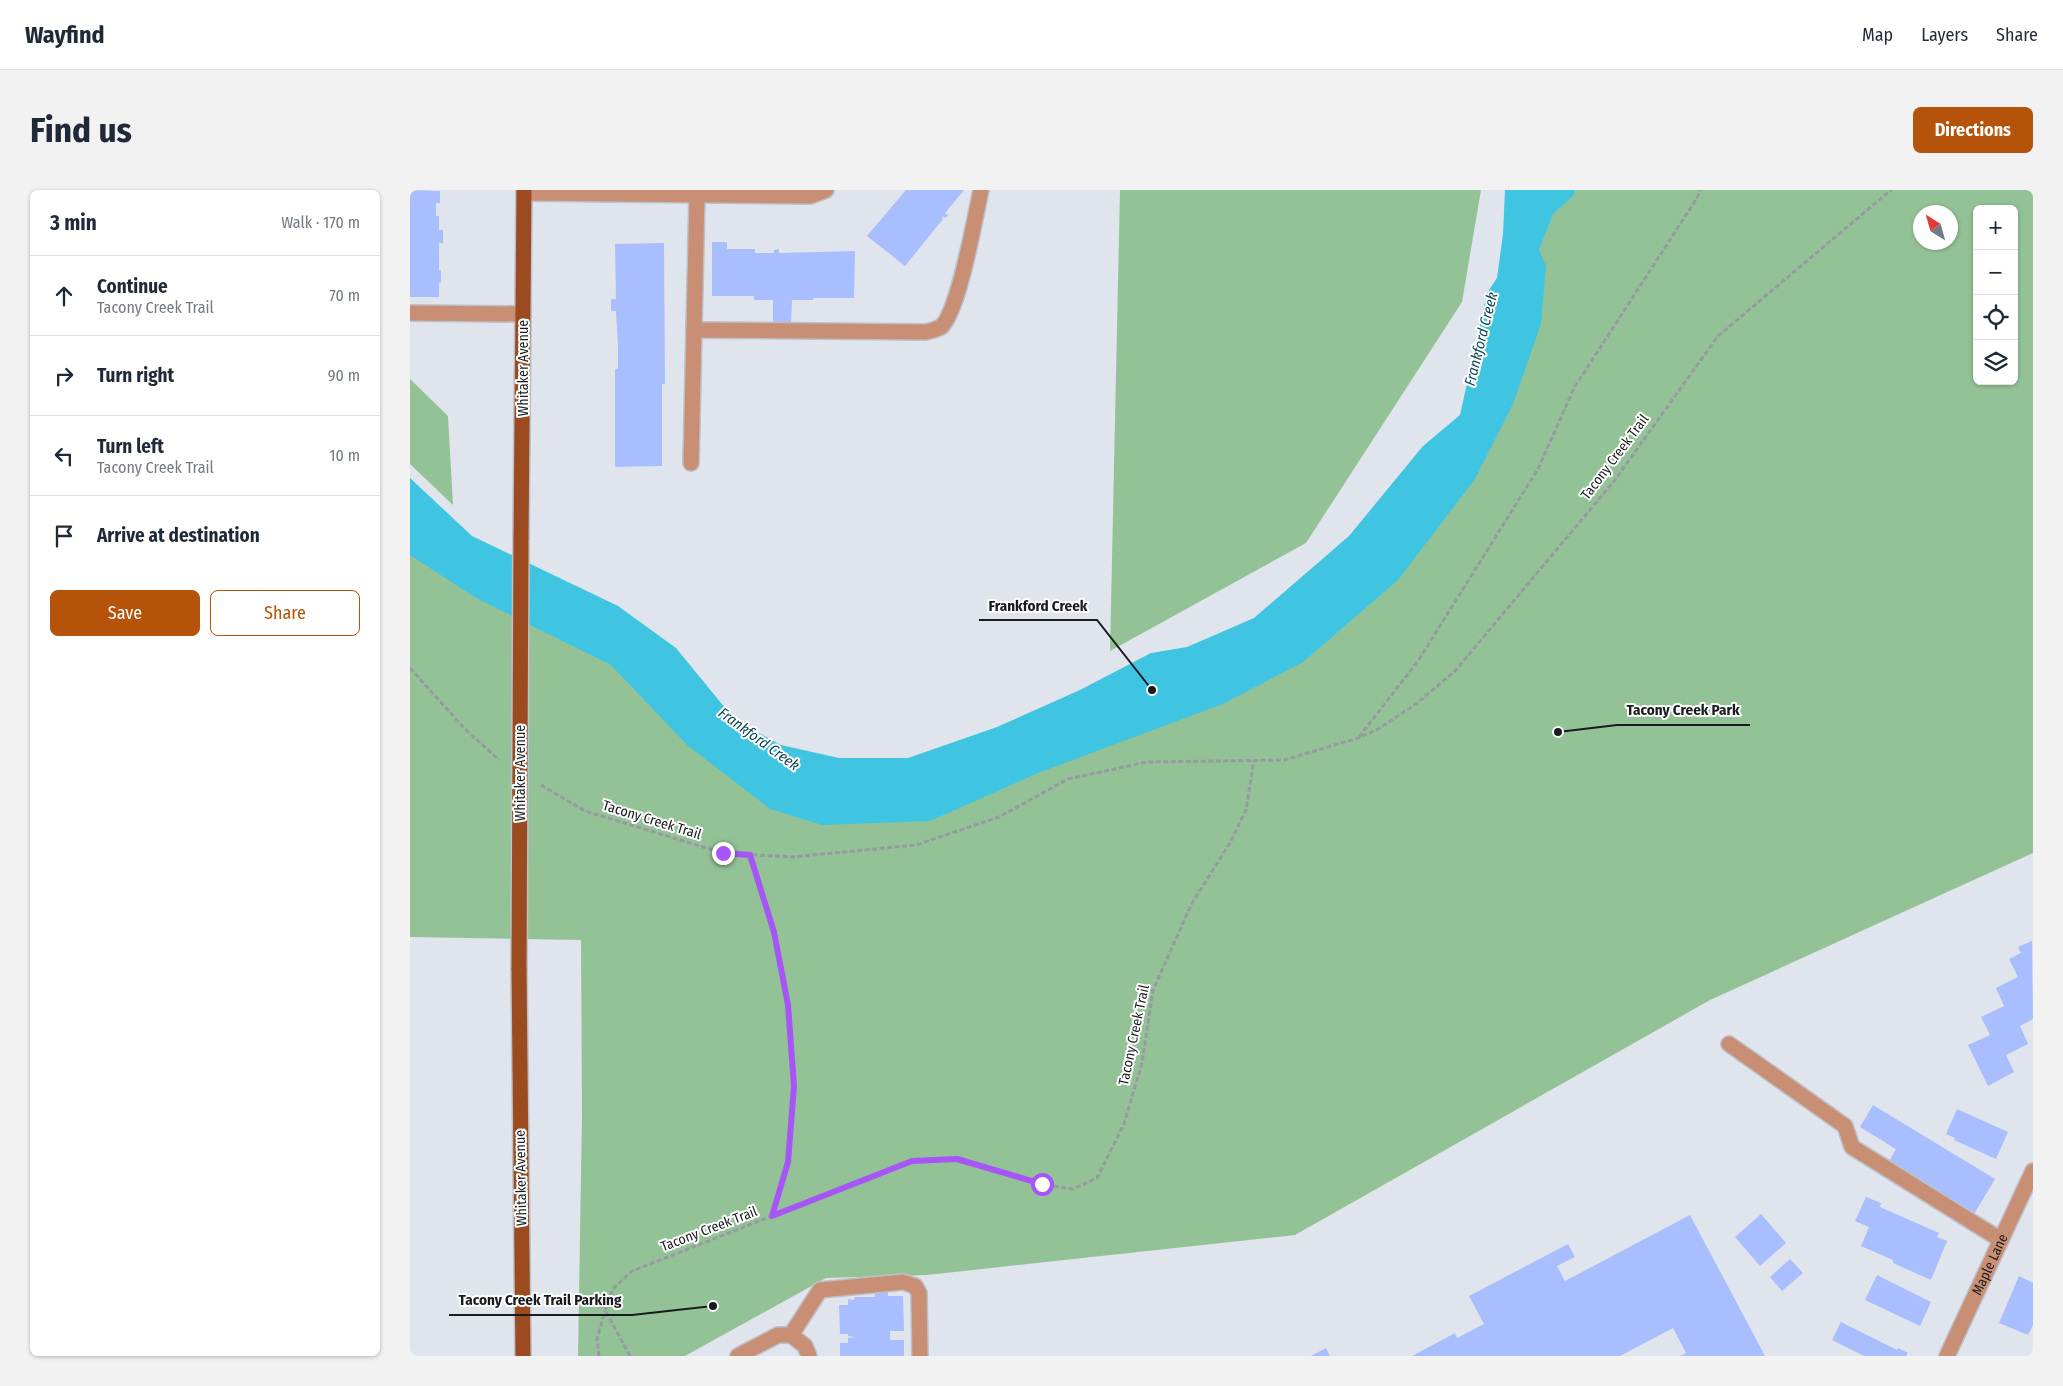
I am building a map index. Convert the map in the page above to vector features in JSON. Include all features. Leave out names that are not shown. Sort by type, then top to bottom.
[{"type":"main road","name":"Whitaker Avenue","points":[[523,1356],[520,968],[524,191]]},
{"type":"street","points":[[524,191],[810,196],[826,190]]},
{"type":"street","points":[[694,330],[926,332],[940,327],[948,316],[956,298],[981,190]]},
{"type":"street","points":[[691,463],[694,330],[707,194]]},
{"type":"street","points":[[410,313],[523,314]]},
{"type":"street","points":[[1729,1044],[1845,1126],[1852,1147],[2001,1240]]},
{"type":"street","name":"Maple Lane","points":[[1947,1356],[2033,1171]]},
{"type":"street","points":[[791,1335],[820,1290],[903,1282],[915,1286],[919,1293],[920,1356]]},
{"type":"street","points":[[738,1356],[778,1335],[791,1335],[805,1346],[809,1356]]},
{"type":"path","points":[[1358,738],[1418,660],[1538,469],[1574,388],[1697,198],[1700,190]]},
{"type":"path","name":"Tacony Creek Trail","points":[[536,783],[585,811],[723,853],[792,858],[916,844],[999,817],[1068,779],[1147,762],[1284,760],[1358,738],[1378,729],[1416,704],[1455,670],[1615,480],[1718,336],[1891,190]]},
{"type":"path","points":[[410,668],[464,728],[503,764]]},
{"type":"path","name":"Tacony Creek Trail","points":[[599,1356],[597,1339],[613,1289],[632,1270],[912,1161],[957,1159],[1042,1184],[1073,1189],[1097,1178],[1124,1124],[1142,1063],[1153,990],[1192,903],[1230,843],[1246,810],[1254,760]]},
{"type":"path","points":[[750,855],[774,932],[788,1005],[794,1086],[788,1162],[772,1216]]},
{"type":"path","points":[[605,1310],[630,1356]]},
{"type":"green space","points":[[1120,190],[1481,190],[1462,302],[1306,543],[1110,651]]},
{"type":"green space","points":[[1520,190],[2033,190],[2033,853],[1710,1000],[1295,1235],[927,1275],[826,1278],[685,1356],[578,1356],[582,1115],[581,940],[410,937],[410,502],[808,776],[930,792],[1244,669],[1458,462]]},
{"type":"green space","points":[[410,379],[448,416],[453,505],[410,464]]},
{"type":"water","points":[[1505,190],[1575,190],[1573,196],[1553,214],[1539,250],[1546,266],[1541,324],[1513,404],[1475,479],[1398,580],[1303,662],[1225,703],[1038,773],[930,821],[822,825],[770,809],[687,745],[611,665],[476,598],[410,555],[410,478],[472,536],[618,606],[676,648],[735,720],[781,745],[839,758],[908,758],[997,727],[1080,690],[1151,653],[1187,647],[1254,618],[1349,536],[1423,446],[1460,415],[1487,293],[1497,278],[1503,234]]},
{"type":"building","points":[[410,190],[440,191],[440,203],[436,203],[436,216],[439,216],[439,230],[443,230],[443,243],[439,243],[441,283],[439,283],[439,297],[410,297]]},
{"type":"building","points":[[906,190],[964,190],[945,213],[948,215],[945,218],[943,216],[943,219],[905,266],[867,236]]},
{"type":"building","points":[[712,242],[727,242],[727,249],[755,249],[755,253],[774,253],[774,250],[779,249],[779,253],[855,251],[854,298],[792,300],[791,324],[773,323],[773,300],[754,300],[754,296],[712,296]]},
{"type":"building","points":[[664,243],[665,384],[662,384],[662,466],[615,467],[615,369],[618,369],[618,346],[616,311],[611,311],[611,299],[616,299],[615,244]]},
{"type":"building","points":[[2032,941],[2033,1019],[2020,1026],[2028,1044],[2006,1055],[2014,1072],[1988,1086],[1968,1045],[1990,1035],[1981,1017],[2004,1006],[1996,988],[2018,977],[2009,959],[2021,953],[2018,947]]},
{"type":"building","points":[[1873,1105],[1995,1179],[1974,1214],[1888,1163],[1896,1149],[1860,1127]]},
{"type":"building","points":[[1957,1109],[2008,1132],[1996,1159],[1954,1140],[1955,1138],[1946,1134]]},
{"type":"building","points":[[1866,1197],[1881,1203],[1880,1207],[1939,1233],[1937,1237],[1947,1241],[1931,1280],[1861,1246],[1869,1227],[1855,1221]]},
{"type":"building","points":[[1761,1214],[1786,1243],[1760,1266],[1735,1237]]},
{"type":"building","points":[[1690,1215],[1765,1356],[1680,1356],[1686,1353],[1673,1328],[1620,1356],[1412,1356],[1455,1333],[1457,1338],[1484,1324],[1469,1296],[1568,1244],[1575,1257],[1557,1266],[1565,1281]]},
{"type":"building","points":[[1790,1259],[1803,1273],[1782,1291],[1770,1277]]},
{"type":"building","points":[[1877,1275],[1931,1302],[1920,1326],[1865,1300]]},
{"type":"building","points":[[2019,1276],[2033,1283],[2033,1325],[2028,1335],[1999,1323]]},
{"type":"building","points":[[874,1292],[888,1292],[888,1296],[903,1296],[904,1331],[890,1331],[890,1340],[904,1340],[904,1356],[840,1356],[840,1343],[848,1343],[848,1338],[855,1337],[848,1336],[848,1334],[840,1334],[839,1305],[848,1305],[848,1299],[854,1300],[854,1297],[875,1297]]},
{"type":"building","points":[[1841,1322],[1897,1350],[1898,1348],[1908,1353],[1906,1356],[1864,1356],[1832,1340]]},
{"type":"building","points":[[1326,1348],[1330,1356],[1311,1356]]},
{"type":"place","name":"Frankford Creek","points":[[1152,690]]},
{"type":"place","name":"Tacony Creek Park","points":[[1558,732]]},
{"type":"place","name":"Tacony Creek Trail Parking","points":[[713,1306]]},
{"type":"route","points":[[723,853],[750,855],[774,932],[788,1005],[794,1086],[788,1162],[772,1216],[912,1161],[957,1159],[1042,1184]]}]
